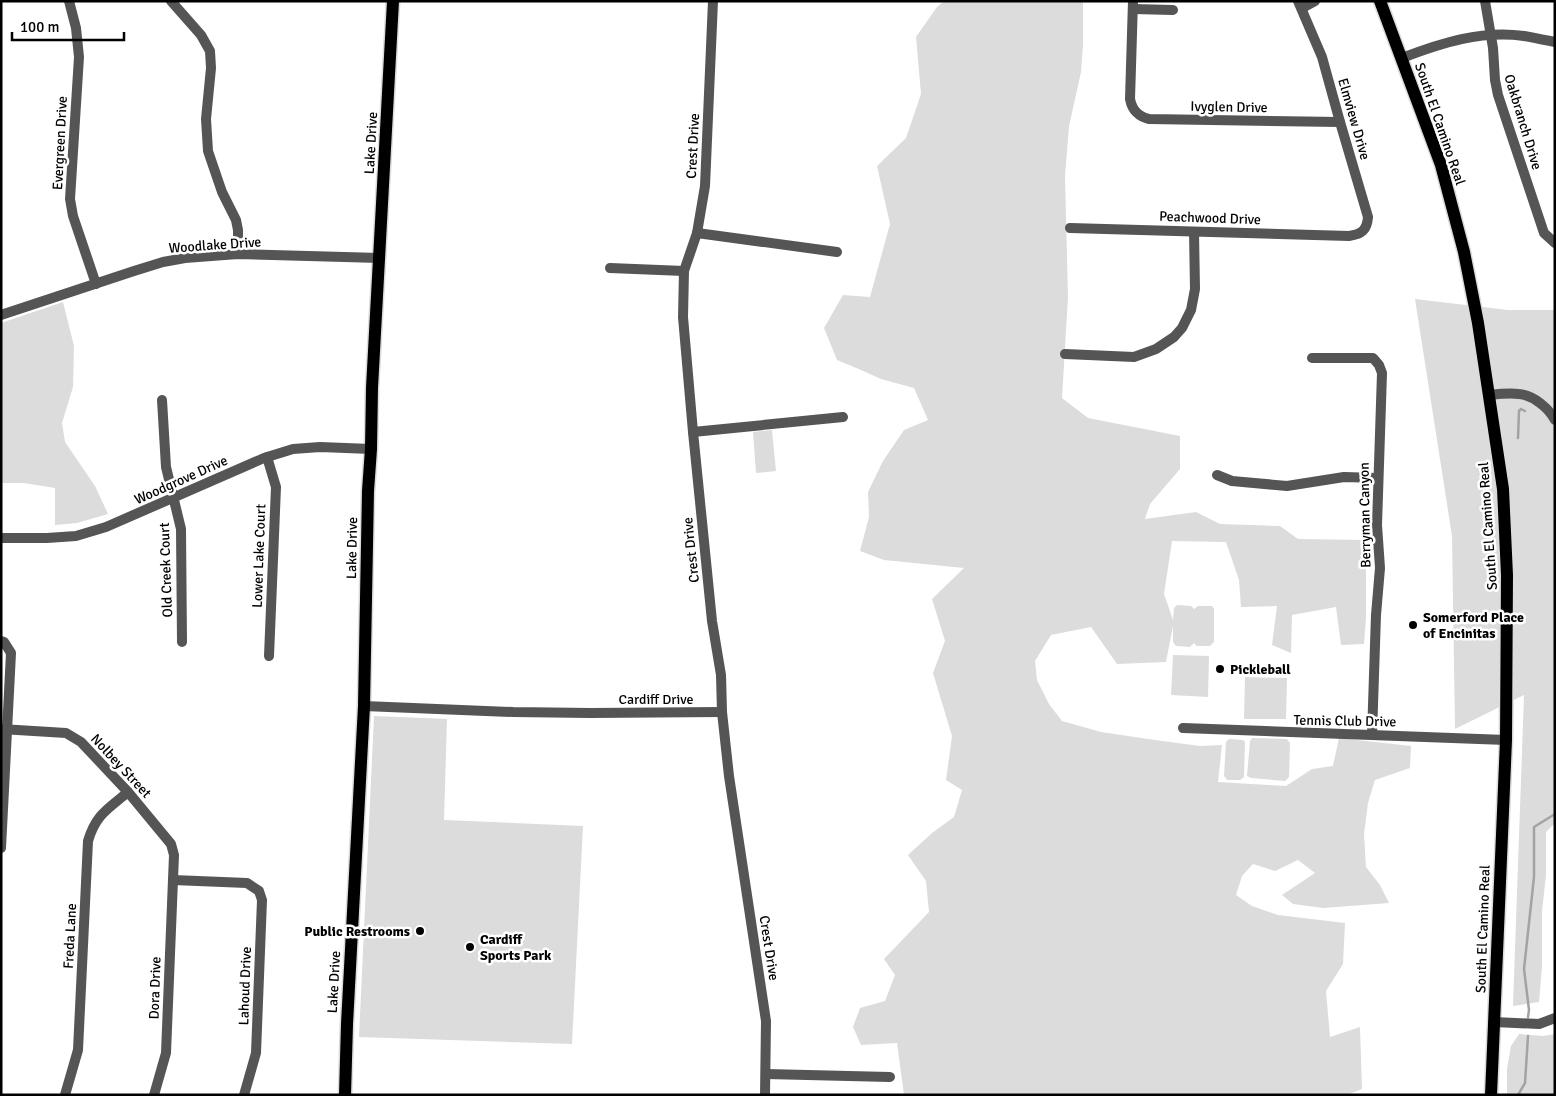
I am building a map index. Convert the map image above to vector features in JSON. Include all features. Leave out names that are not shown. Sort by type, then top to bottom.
[{"type":"main road","name":"Lake Drive","points":[[345,1095],[364,706],[372,388],[393,1]]},
{"type":"main road","name":"South El Camino Real","points":[[1380,1],[1440,165],[1461,242],[1478,323],[1503,489],[1506,556],[1506,740],[1491,1095]]},
{"type":"street","name":"Evergreen Drive","points":[[69,1],[76,28],[79,57],[70,199],[73,216],[96,284]]},
{"type":"street","points":[[171,1],[201,35],[210,50],[211,68],[206,119],[208,151],[222,192],[236,220],[238,254]]},
{"type":"street","name":"Crest Drive","points":[[713,1],[705,184],[697,233],[684,270],[683,317],[712,621],[721,675],[722,712],[729,776],[766,1021],[765,1095]]},
{"type":"street","points":[[1300,4],[1315,1]]},
{"type":"street","name":"Oakbranch Drive","points":[[1485,1],[1498,95],[1544,234],[1555,243]]},
{"type":"street","name":"Elmview Drive","points":[[1300,4],[1322,57],[1368,216],[1367,225],[1363,230],[1357,235],[1349,236]]},
{"type":"street","points":[[1133,5],[1173,10]]},
{"type":"street","name":"Ivyglen Drive","points":[[1133,5],[1130,99],[1131,106],[1141,117],[1149,120],[1340,122]]},
{"type":"street","points":[[1402,58],[1453,40],[1472,36],[1524,36],[1555,42]]},
{"type":"street","name":"Peachwood Drive","points":[[1070,228],[1349,236]]},
{"type":"street","points":[[1065,354],[1134,357],[1156,349],[1174,337],[1182,328],[1193,303],[1195,289],[1194,232]]},
{"type":"street","points":[[697,233],[836,252]]},
{"type":"street","name":"Woodlake Drive","points":[[1,315],[166,262],[185,258],[238,254],[380,258]]},
{"type":"street","points":[[610,268],[684,270]]},
{"type":"street","name":"Berryman Canyon","points":[[1312,358],[1373,358],[1382,372],[1377,524],[1380,568],[1376,615],[1372,735]]},
{"type":"street","points":[[1490,395],[1521,394],[1531,397],[1549,410],[1555,420]]},
{"type":"street","name":"Old Creek Court","points":[[162,400],[166,467],[181,529],[182,642]]},
{"type":"street","points":[[693,432],[844,417]]},
{"type":"street","name":"Woodgrove Drive","points":[[1,538],[76,536],[113,525],[173,497],[268,457],[292,449],[320,447],[371,449]]},
{"type":"street","name":"Lower Lake Court","points":[[268,457],[276,487],[269,656]]},
{"type":"street","points":[[1217,475],[1232,481],[1287,486],[1344,477],[1378,478]]},
{"type":"street","points":[[1,641],[4,642],[11,653],[4,729],[1,848]]},
{"type":"street","name":"Cardiff Drive","points":[[364,706],[513,712],[722,712]]},
{"type":"street","name":"Tennis Club Drive","points":[[1183,728],[1354,736],[1506,740]]},
{"type":"street","name":"Nolbey Street","points":[[4,729],[66,733],[81,742],[128,792],[171,844],[174,855],[173,880]]},
{"type":"street","name":"Freda Lane","points":[[65,1095],[78,1050],[88,841],[92,828],[98,818],[128,792]]},
{"type":"street","name":"Lahoud Drive","points":[[173,880],[247,883],[259,892],[262,900],[256,1052],[244,1095]]},
{"type":"street","name":"Dora Drive","points":[[154,1095],[166,1053],[173,880]]},
{"type":"street","points":[[1494,1022],[1539,1024],[1555,1018]]},
{"type":"street","points":[[766,1074],[890,1077]]},
{"type":"shaded area","points":[[944,1],[1083,1],[1081,72],[1069,126],[1065,176],[1068,297],[1062,398],[1088,418],[1180,436],[1180,469],[1150,504],[1145,519],[1196,512],[1220,524],[1280,526],[1298,539],[1366,540],[1364,644],[1341,645],[1336,607],[1292,615],[1291,653],[1272,645],[1277,606],[1241,607],[1239,580],[1226,542],[1172,541],[1164,594],[1173,620],[1174,608],[1177,605],[1191,606],[1194,609],[1198,606],[1212,606],[1214,609],[1214,642],[1210,646],[1197,646],[1194,643],[1190,647],[1176,646],[1173,642],[1173,626],[1166,662],[1117,664],[1091,627],[1051,635],[1035,661],[1037,680],[1049,704],[1062,721],[1101,732],[1200,746],[1222,745],[1218,782],[1286,786],[1312,769],[1333,766],[1339,738],[1411,746],[1410,768],[1375,780],[1368,803],[1364,834],[1366,867],[1380,885],[1389,903],[1323,908],[1293,904],[1282,895],[1315,873],[1298,860],[1275,871],[1253,864],[1242,876],[1236,895],[1252,906],[1278,915],[1345,923],[1343,964],[1326,991],[1330,1037],[1360,1027],[1362,1089],[1347,1095],[904,1095],[897,1043],[861,1045],[853,1027],[860,1008],[885,1001],[895,975],[884,959],[929,912],[926,881],[908,855],[932,833],[954,817],[962,790],[946,780],[952,736],[933,673],[945,641],[932,599],[964,568],[884,560],[860,551],[869,517],[868,492],[883,461],[904,430],[928,420],[914,388],[881,379],[837,360],[824,328],[843,295],[870,297],[890,224],[877,166],[906,138],[921,94],[916,37],[937,7]]},
{"type":"shaded area","points":[[1415,299],[1508,310],[1555,310],[1555,823],[1546,832],[1546,875],[1542,911],[1542,967],[1539,1002],[1513,1006],[1524,695],[1455,729],[1452,536]]},
{"type":"shaded area","points":[[63,302],[74,346],[73,387],[62,423],[65,442],[95,486],[108,514],[77,523],[55,525],[55,488],[24,483],[1,483],[1,323]]},
{"type":"shaded area","points":[[772,430],[776,471],[756,473],[753,432]]},
{"type":"shaded area","points":[[1173,655],[1209,656],[1208,697],[1171,695]]},
{"type":"shaded area","points":[[1245,677],[1287,678],[1286,719],[1244,719]]},
{"type":"shaded area","name":"Cardiff Sports Park","points":[[374,716],[447,719],[444,820],[583,826],[572,1044],[359,1037]]},
{"type":"shaded area","points":[[1252,738],[1287,739],[1290,743],[1289,777],[1285,781],[1247,776],[1250,741]]},
{"type":"shaded area","points":[[1229,739],[1243,740],[1245,742],[1244,777],[1240,780],[1227,780],[1224,776],[1226,742]]},
{"type":"shaded area","points":[[1519,1034],[1543,1036],[1555,1034],[1555,1095],[1507,1095],[1507,1069],[1511,1046]]},
{"type":"waterway","points":[[1518,438],[1519,411],[1521,409],[1525,411]]},
{"type":"waterway","points":[[1528,1017],[1529,1010],[1524,969],[1534,877],[1534,827],[1555,814]]},
{"type":"waterway","points":[[1518,1095],[1525,1083],[1528,1036]]},
{"type":"place","name":"Somerford Place of Encinitas","points":[[1413,625]]},
{"type":"place","name":"Pickleball","points":[[1220,669]]},
{"type":"place","name":"Public Restrooms","points":[[420,931]]},
{"type":"place","name":"Cardiff Sports Park","points":[[470,947]]}]
